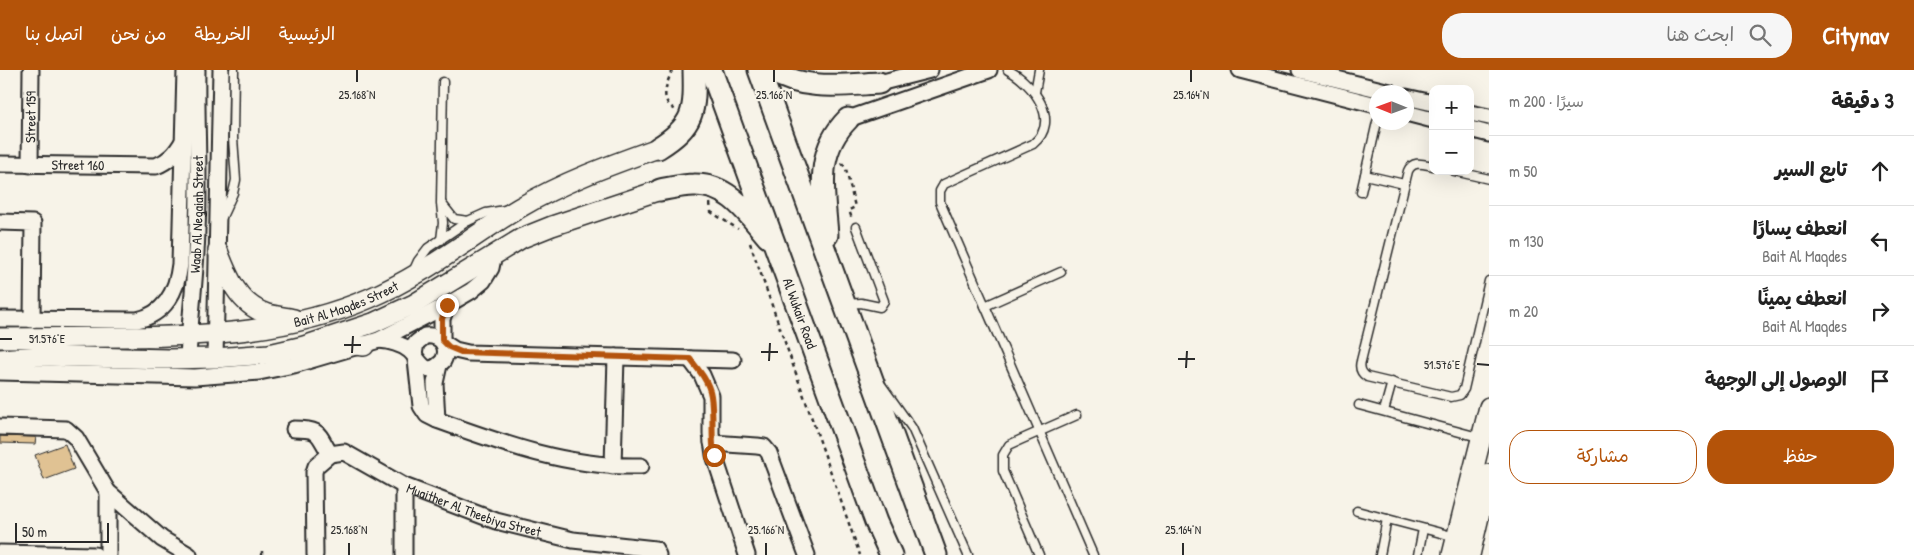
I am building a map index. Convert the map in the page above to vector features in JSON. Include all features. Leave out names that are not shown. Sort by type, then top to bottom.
[{"type":"main road","points":[[658,148],[681,132],[691,114],[694,98],[694,70]]},
{"type":"main road","name":"Al Wukair Road","points":[[711,70],[777,246],[876,522],[891,555]]},
{"type":"main road","points":[[759,70],[936,555]]},
{"type":"main road","points":[[770,70],[798,82],[821,86],[879,82]]},
{"type":"main road","points":[[828,258],[823,173],[826,155],[834,135],[848,119]]},
{"type":"main road","points":[[660,190],[694,185],[709,187],[723,192],[741,205],[777,246]]},
{"type":"street","name":"Street 159","points":[[30,165],[31,70]]},
{"type":"street","name":"Waab Al Negaiah Street","points":[[32,320],[137,320],[152,315],[165,305],[172,295],[179,276],[183,192],[185,70]]},
{"type":"street","name":"Waab Al Negaiah Street","points":[[188,359],[197,231],[197,70]]},
{"type":"street","name":"Waab Al Negaiah Street","points":[[215,358],[221,70]]},
{"type":"street","points":[[848,119],[989,70]]},
{"type":"street","points":[[1240,70],[1369,104]]},
{"type":"street","points":[[1300,70],[1369,87]]},
{"type":"street","points":[[879,82],[927,71]]},
{"type":"street","points":[[1414,99],[1429,102]]},
{"type":"street","points":[[1474,114],[1489,117]]},
{"type":"street","points":[[1414,115],[1429,119]]},
{"type":"street","points":[[1474,130],[1489,134]]},
{"type":"street","points":[[156,166],[165,163],[172,157],[183,141]]},
{"type":"street","name":"Bait Al Maqdes Street","points":[[0,338],[216,335],[255,330],[325,315],[370,298],[411,277],[517,209],[575,179],[658,148]]},
{"type":"street","name":"Street 160","points":[[0,164],[156,166]]},
{"type":"street","points":[[156,166],[172,177],[183,192]]},
{"type":"street","name":"Bait Al Maqdes Street","points":[[0,359],[40,356],[215,358],[269,354],[322,341],[373,323],[414,304],[453,282],[494,254],[537,232],[660,190]]},
{"type":"street","points":[[0,222],[33,223],[32,320],[0,319]]},
{"type":"street","points":[[218,251],[231,282],[247,303],[267,314],[302,321]]},
{"type":"street","points":[[0,372],[177,377],[259,372],[294,365],[372,343],[447,305],[471,291],[483,281],[490,268],[494,254]]},
{"type":"street","points":[[437,420],[435,383],[441,363],[446,356],[442,319],[447,305]]},
{"type":"street","points":[[641,466],[613,466],[535,453],[503,444],[437,420],[424,411],[421,406],[415,357],[416,343],[425,336],[437,337],[455,350],[468,353],[733,360]]},
{"type":"street","points":[[322,341],[394,343],[415,357],[424,367],[429,368],[468,353]]},
{"type":"street","points":[[613,466],[616,357]]},
{"type":"street","points":[[690,359],[707,384],[711,396],[712,443],[718,468],[747,555]]},
{"type":"street","points":[[1454,546],[1485,439],[1489,407]]},
{"type":"street","points":[[0,427],[66,430],[76,438],[108,492],[162,539],[189,555]]},
{"type":"street","points":[[294,430],[312,429],[317,432],[330,454],[316,466],[314,472],[315,555]]},
{"type":"street","points":[[712,443],[764,447],[769,453],[807,555]]},
{"type":"street","name":"Muaither Al Theebiya Street","points":[[330,454],[344,452],[404,486],[496,522],[572,540],[656,552]]},
{"type":"street","points":[[1470,555],[1484,521],[1489,474]]},
{"type":"street","points":[[404,486],[404,555]]},
{"type":"street","points":[[108,492],[108,555]]},
{"type":"street","points":[[0,553],[95,555]]},
{"type":"lane","points":[[219,223],[234,192],[236,180],[233,131],[234,70]]},
{"type":"lane","points":[[1008,70],[1024,80],[1036,92],[1046,120],[1044,130],[1034,144],[944,184],[940,191],[940,202],[1093,555]]},
{"type":"lane","points":[[1036,92],[1039,70]]},
{"type":"lane","points":[[441,240],[443,223],[441,203],[443,82]]},
{"type":"lane","points":[[1361,192],[1375,130]]},
{"type":"lane","points":[[1429,165],[1420,163],[1412,165],[1408,171],[1360,365],[1361,370],[1368,377],[1451,397],[1460,395],[1464,389],[1489,281]]},
{"type":"lane","points":[[1365,175],[1404,184]]},
{"type":"lane","points":[[1472,175],[1489,179]]},
{"type":"lane","points":[[441,203],[454,219],[468,221]]},
{"type":"lane","points":[[411,277],[422,254],[468,221],[496,211],[517,209]]},
{"type":"lane","points":[[845,305],[861,303],[880,307],[884,301],[856,227]]},
{"type":"lane","points":[[985,306],[1061,272]]},
{"type":"lane","points":[[867,369],[893,399],[912,428],[968,555]]},
{"type":"lane","points":[[1384,411],[1392,382]]},
{"type":"lane","points":[[1359,405],[1485,439]]},
{"type":"lane","points":[[1039,555],[1003,471],[1002,460],[1005,450],[1009,445],[1077,415]]},
{"type":"lane","points":[[1357,512],[1424,529],[1454,546]]},
{"type":"lane","points":[[1380,555],[1387,519]]},
{"type":"lane","points":[[1418,555],[1424,529]]},
{"type":"path","points":[[672,70],[665,98],[674,109],[691,114]]},
{"type":"path","points":[[826,155],[837,158],[846,169],[855,207],[849,210],[856,227]]},
{"type":"path","points":[[751,246],[860,555]]},
{"type":"building","points":[[0,436],[36,437],[35,444],[0,443]]},
{"type":"building","points":[[65,444],[74,469],[44,480],[35,455]]},
{"type":"route","points":[[447,305],[441,326],[442,340],[449,347],[461,352],[690,359],[702,375],[711,396],[711,434],[714,455]]}]
